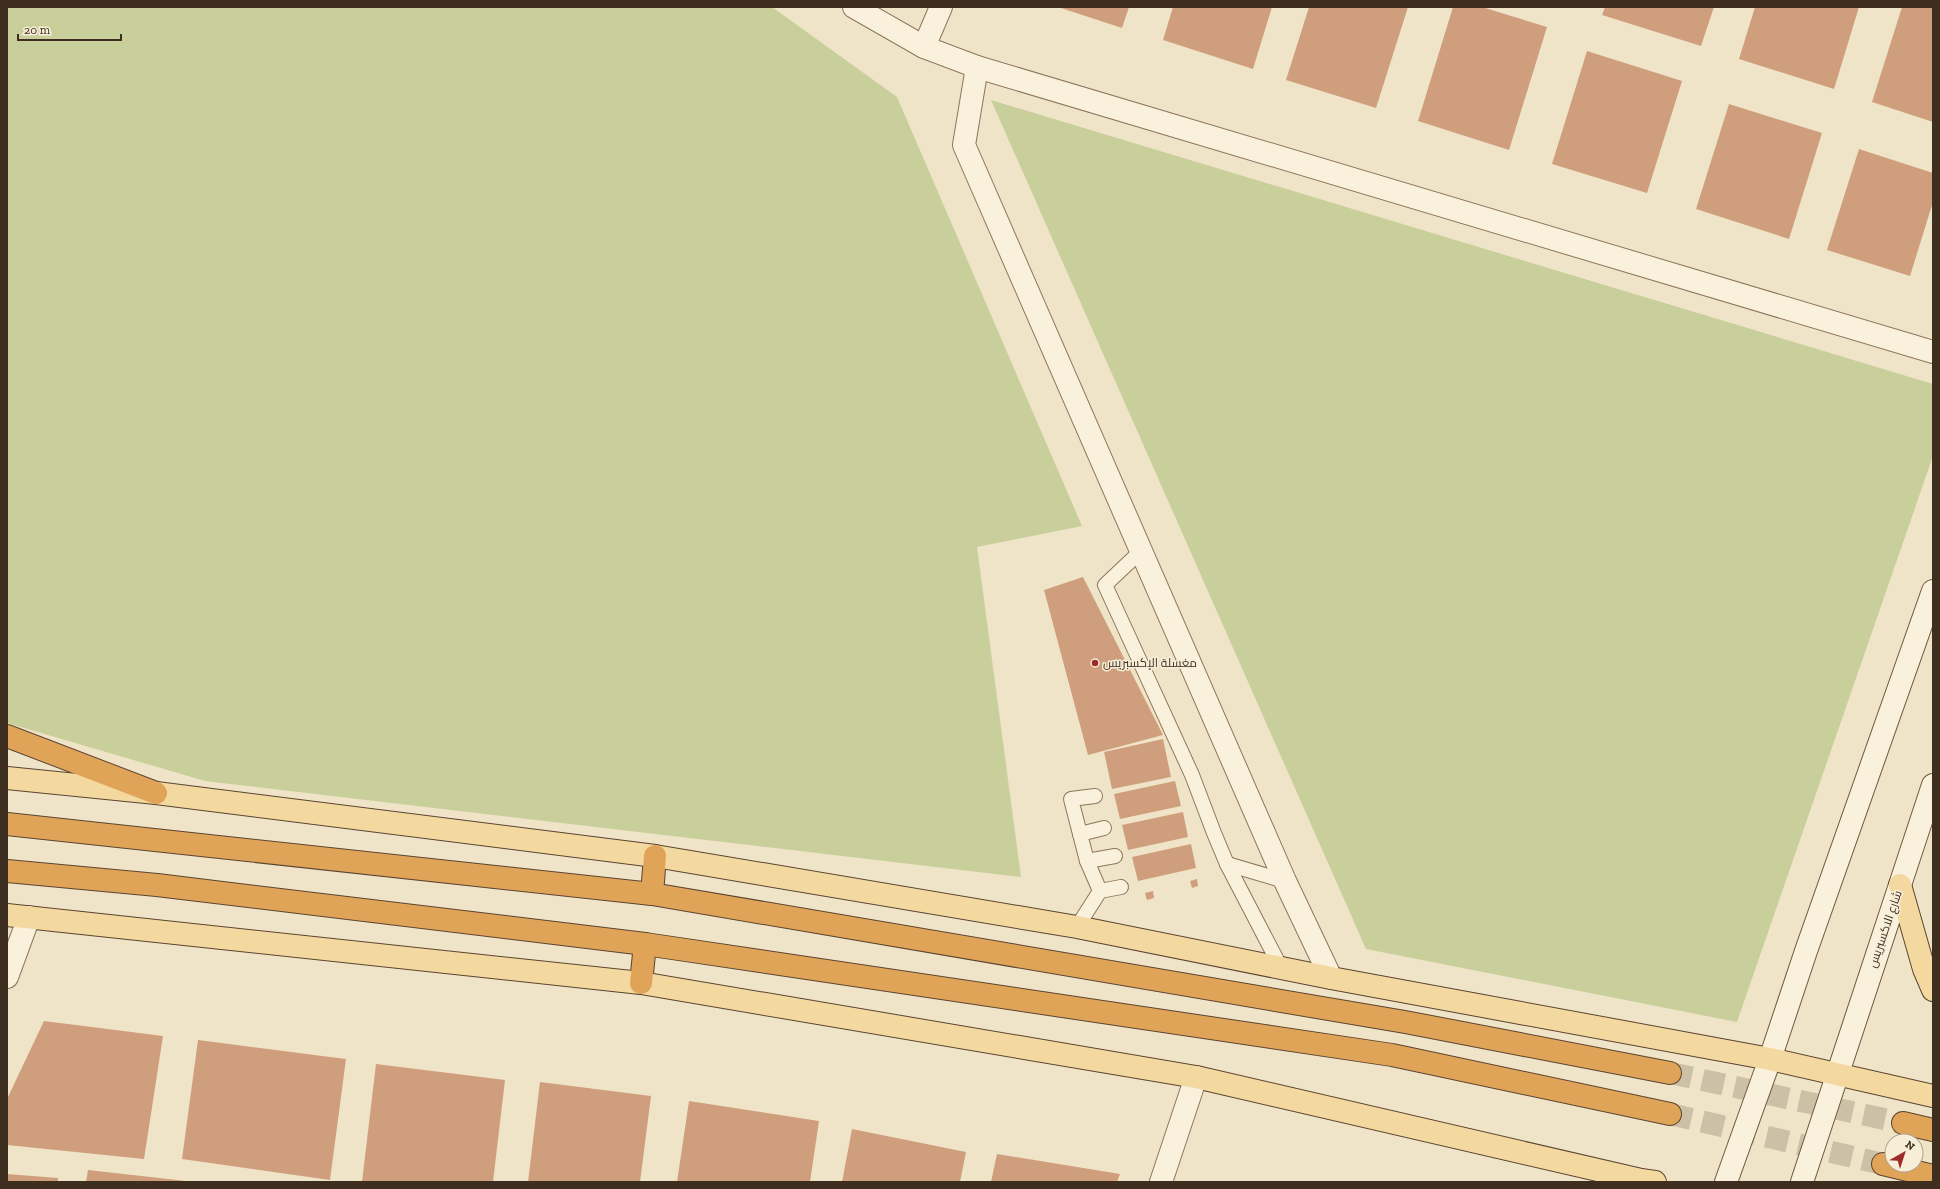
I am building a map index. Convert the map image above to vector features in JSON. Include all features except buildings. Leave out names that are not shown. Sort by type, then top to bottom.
[{"type":"highway","points":[[7,736],[156,793]]},
{"type":"highway","points":[[7,824],[652,894],[1397,1021],[1670,1073]]},
{"type":"highway","points":[[652,894],[655,856]]},
{"type":"highway","points":[[7,871],[165,886],[645,944],[1392,1055],[1670,1114]]},
{"type":"highway","points":[[641,982],[645,944]]},
{"type":"highway","points":[[1903,1123],[1933,1130]]},
{"type":"highway","points":[[1883,1164],[1933,1176]]},
{"type":"main road","points":[[7,778],[156,793],[655,856],[1076,927],[1280,966],[1332,978],[1770,1059],[1933,1096]]},
{"type":"main road","points":[[1900,885],[1924,969],[1933,990]]},
{"type":"main road","points":[[7,915],[641,982],[1196,1077],[1655,1182]]},
{"type":"street","points":[[854,7],[924,47],[977,67],[1933,352]]},
{"type":"street","points":[[924,47],[941,7]]},
{"type":"street","points":[[977,67],[964,145],[1285,881],[1332,978]]},
{"type":"street","points":[[1726,1182],[1933,591]]},
{"type":"street","name":"شارع الاكسبريس","points":[[1802,1182],[1933,785]]},
{"type":"street","points":[[7,977],[29,917]]},
{"type":"street","points":[[1161,1182],[1196,1077]]},
{"type":"lane","points":[[1141,551],[1105,584],[1192,775],[1227,864],[1280,966]]},
{"type":"lane","points":[[1094,796],[1071,799],[1087,861],[1100,891]]},
{"type":"lane","points":[[1080,834],[1104,828]]},
{"type":"lane","points":[[1087,861],[1115,856]]},
{"type":"lane","points":[[1227,864],[1285,881]]},
{"type":"lane","points":[[1076,927],[1100,891],[1121,887]]},
{"type":"green space","points":[[7,7],[772,7],[897,97],[1082,526],[977,547],[1021,877],[205,781],[7,723]]},
{"type":"green space","points":[[991,100],[1933,384],[1933,456],[1737,1022],[1366,949]]},
{"type":"tunnel","points":[[1670,1073],[1903,1123]]},
{"type":"tunnel","points":[[1670,1114],[1883,1164]]},
{"type":"place","name":"مغسلة الإكسبريس","points":[[1095,663]]}]
